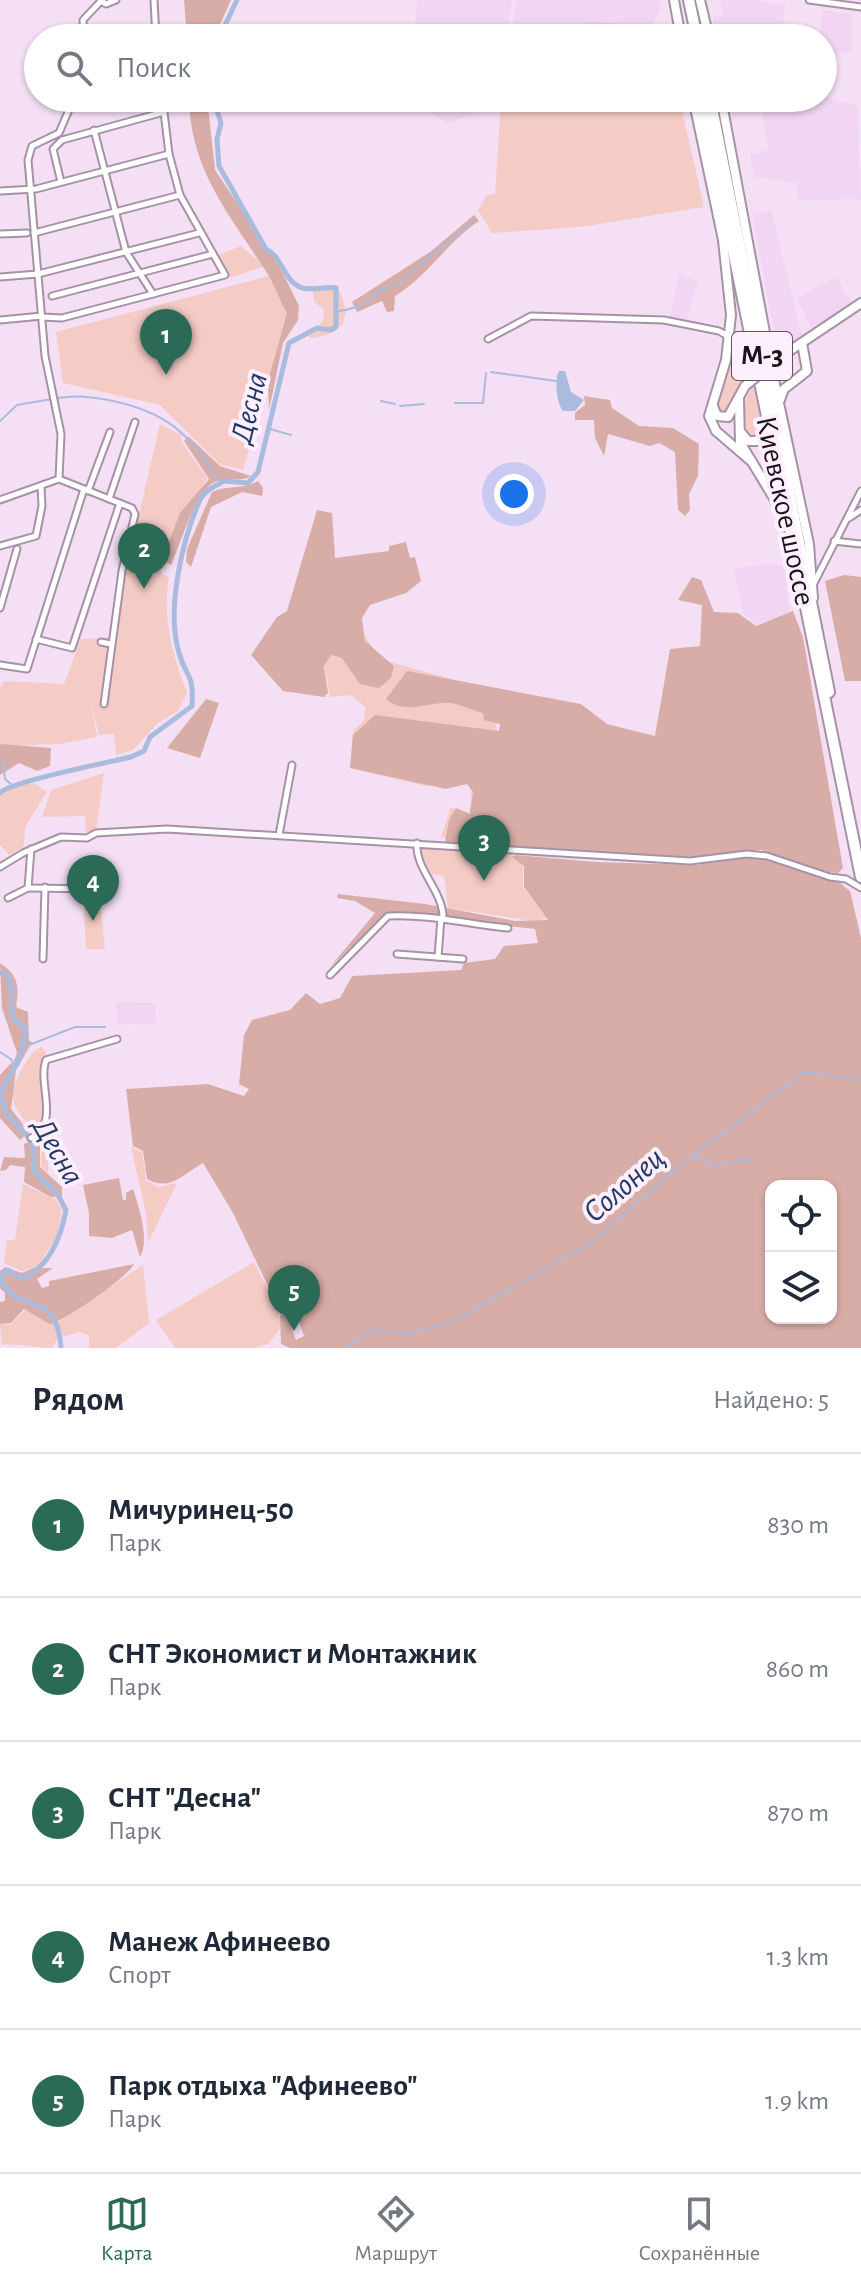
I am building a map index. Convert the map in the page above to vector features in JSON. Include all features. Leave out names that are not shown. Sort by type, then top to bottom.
[{"type":"highway","points":[[682,0],[687,24]]},
{"type":"highway","points":[[689,0],[694,24]]},
{"type":"highway","name":"Киевское шоссе","points":[[705,112],[861,877]]},
{"type":"highway","name":"Киевское шоссе","points":[[713,112],[861,842]]},
{"type":"main road","points":[[674,0],[678,24]]},
{"type":"main road","points":[[701,2],[706,24]]},
{"type":"main road","points":[[696,112],[723,240],[730,297],[730,338],[710,410],[713,426],[752,462]]},
{"type":"main road","points":[[724,112],[772,370],[809,544],[815,615]]},
{"type":"main road","points":[[733,212],[754,266]]},
{"type":"main road","points":[[715,397],[714,411],[722,418],[731,415],[745,386],[779,358],[859,306]]},
{"type":"main road","points":[[806,354],[817,333]]},
{"type":"main road","points":[[730,338],[747,346],[755,360]]},
{"type":"main road","points":[[779,401],[782,391],[807,371],[802,343]]},
{"type":"main road","points":[[779,358],[796,351],[806,354]]},
{"type":"main road","points":[[772,370],[781,382],[792,383]]},
{"type":"main road","points":[[739,400],[739,440],[775,494],[788,524]]},
{"type":"main road","points":[[738,426],[744,439],[757,441],[765,430],[765,412]]},
{"type":"street","points":[[83,24],[83,20],[101,0],[106,4],[116,0]]},
{"type":"street","points":[[154,0],[155,24]]},
{"type":"street","points":[[809,0],[861,7]]},
{"type":"street","points":[[59,479],[61,434],[45,356],[31,233],[28,160],[32,146],[59,133],[68,112]]},
{"type":"street","points":[[0,320],[62,318],[223,277],[225,272],[199,233],[180,195],[169,154],[164,112],[62,140],[53,149],[61,182]]},
{"type":"street","points":[[94,130],[126,252],[153,294]]},
{"type":"street","points":[[0,191],[30,189],[169,154]]},
{"type":"street","points":[[0,234],[31,233],[180,195]]},
{"type":"street","points":[[0,277],[38,274],[199,233]]},
{"type":"street","points":[[52,296],[213,254]]},
{"type":"street","points":[[488,339],[531,316],[664,320],[719,331],[730,338]]},
{"type":"street","points":[[109,499],[135,422]]},
{"type":"street","points":[[0,665],[27,669],[86,490],[110,432]]},
{"type":"street","points":[[0,500],[59,479],[132,508],[135,514],[111,644],[104,704]]},
{"type":"street","points":[[0,546],[36,536],[42,506],[41,486]]},
{"type":"street","points":[[813,584],[861,491]]},
{"type":"street","points":[[36,639],[72,648],[120,503]]},
{"type":"street","points":[[848,516],[861,510]]},
{"type":"street","points":[[834,541],[861,544]]},
{"type":"street","points":[[809,544],[816,556],[827,554]]},
{"type":"street","points":[[0,608],[17,549]]},
{"type":"street","points":[[101,642],[111,644]]},
{"type":"street","points":[[279,835],[292,765]]},
{"type":"street","points":[[0,867],[31,849],[61,837],[87,838],[96,833],[153,830],[690,861],[747,854],[767,856],[830,877],[846,879],[861,888]]},
{"type":"street","points":[[417,843],[418,856],[442,903],[438,957]]},
{"type":"street","points":[[28,888],[31,849]]},
{"type":"street","points":[[846,879],[854,872],[857,858]]},
{"type":"street","points":[[43,959],[45,887]]},
{"type":"street","points":[[8,898],[28,888],[100,889]]},
{"type":"street","points":[[330,975],[388,916],[442,917],[508,928]]},
{"type":"street","points":[[397,954],[463,959]]},
{"type":"street","points":[[31,1138],[41,1132],[48,1110],[43,1069],[46,1060],[117,1039]]},
{"type":"shaded area","points":[[184,0],[231,0],[220,24],[186,24]]},
{"type":"shaded area","points":[[417,0],[512,0],[509,24],[415,24]]},
{"type":"shaded area","points":[[516,0],[659,0],[661,8],[653,24],[513,24]]},
{"type":"shaded area","points":[[720,0],[756,0],[785,6],[784,24],[714,24],[713,17],[723,15]]},
{"type":"shaded area","points":[[822,10],[852,14],[852,52],[837,53],[837,24],[821,24]]},
{"type":"shaded area","points":[[837,100],[857,106],[861,199],[798,200],[797,183],[755,177],[750,155],[769,150],[762,112],[837,112]]},
{"type":"shaded area","points":[[190,112],[209,112],[215,170],[280,267],[299,306],[298,320],[283,343],[269,410],[268,381],[287,313],[268,275],[214,190],[196,147]]},
{"type":"shaded area","points":[[430,112],[476,112],[448,124]]},
{"type":"shaded area","points":[[500,112],[682,112],[704,207],[580,227],[492,233],[478,210],[487,195],[495,194]]},
{"type":"shaded area","points":[[771,210],[802,336],[778,351],[752,214]]},
{"type":"shaded area","points":[[474,215],[479,221],[418,279],[395,296],[394,311],[387,312],[382,301],[357,312],[352,302],[430,252]]},
{"type":"shaded area","points":[[241,246],[264,266],[231,278],[216,256]]},
{"type":"shaded area","points":[[680,273],[698,282],[686,321],[669,318]]},
{"type":"shaded area","points":[[269,276],[291,312],[243,470],[220,464],[160,405],[63,383],[56,332]]},
{"type":"shaded area","points":[[836,277],[852,303],[812,330],[797,298]]},
{"type":"shaded area","points":[[330,288],[341,293],[346,311],[343,324],[328,335],[311,338],[306,334],[320,325],[324,310],[314,301],[313,290]]},
{"type":"shaded area","points":[[733,342],[746,349],[752,370],[738,375],[744,379],[726,415],[718,413],[716,405]]},
{"type":"shaded area","points":[[755,383],[762,433],[752,440],[745,436],[743,415],[745,402]]},
{"type":"shaded area","points":[[584,396],[610,400],[612,408],[639,426],[673,428],[699,444],[698,476],[689,494],[690,510],[685,516],[678,510],[675,452],[659,443],[650,446],[608,434],[604,456],[595,438],[594,420],[575,420],[575,413],[585,405]]},
{"type":"shaded area","points":[[160,424],[181,435],[182,443],[207,478],[168,546],[161,574],[169,577],[167,607],[170,636],[187,692],[178,711],[158,723],[133,750],[116,755],[114,734],[99,735],[91,702],[97,737],[59,744],[0,746],[0,688],[4,681],[64,684],[81,639],[110,638]]},
{"type":"shaded area","points":[[188,436],[220,466],[251,476],[220,480],[208,488],[189,519],[171,565],[162,560],[180,513],[209,479],[184,441]]},
{"type":"shaded area","points":[[258,481],[263,488],[262,496],[242,492],[211,507],[191,567],[186,562],[187,549],[212,492]]},
{"type":"shaded area","points":[[317,510],[332,513],[335,558],[389,551],[389,546],[406,542],[410,558],[415,557],[421,581],[406,593],[370,605],[362,618],[365,641],[394,666],[391,678],[379,688],[360,684],[342,658],[331,655],[324,666],[328,693],[324,697],[283,691],[251,655],[277,617],[287,611]]},
{"type":"shaded area","points":[[767,564],[784,566],[790,613],[757,624],[743,614],[734,568]]},
{"type":"shaded area","points":[[844,575],[861,577],[861,681],[845,681],[825,581]]},
{"type":"shaded area","points":[[692,577],[701,580],[714,612],[738,613],[756,626],[793,611],[803,637],[843,868],[838,873],[820,871],[761,850],[684,857],[445,842],[449,820],[456,808],[470,814],[473,792],[467,784],[446,789],[350,768],[353,735],[375,715],[499,731],[500,724],[484,720],[483,713],[459,705],[443,703],[402,707],[386,699],[407,671],[581,704],[607,724],[655,736],[670,649],[700,646],[702,605],[678,600]]},
{"type":"shaded area","points":[[357,622],[379,659],[492,690],[499,747],[499,849],[441,837],[451,807],[469,817],[472,784],[426,786],[350,768],[353,731],[364,720],[365,707],[351,695],[330,697],[324,660]]},
{"type":"shaded area","points":[[206,699],[219,703],[200,758],[167,748]]},
{"type":"shaded area","points":[[0,744],[51,748],[50,766],[37,771],[19,763],[0,775]]},
{"type":"shaded area","points":[[104,773],[96,831],[86,832],[85,816],[42,817],[51,790]]},
{"type":"shaded area","points":[[34,783],[47,792],[25,827],[24,846],[9,855],[0,845],[0,796],[6,788]]},
{"type":"shaded area","points":[[422,846],[512,855],[523,866],[523,887],[547,919],[533,921],[448,908],[444,876],[431,874],[421,853]]},
{"type":"shaded area","points":[[748,856],[766,858],[840,883],[850,891],[861,938],[861,1348],[290,1348],[281,1344],[280,1315],[287,1314],[296,1340],[304,1336],[294,1307],[279,1309],[233,1213],[203,1163],[170,1183],[147,1179],[143,1151],[133,1146],[126,1089],[208,1084],[244,1096],[249,1089],[239,1084],[244,1035],[252,1020],[290,1010],[306,993],[320,1004],[340,998],[352,976],[461,970],[464,963],[495,959],[504,946],[538,943],[535,929],[388,912],[330,967],[375,913],[355,901],[337,898],[338,894],[425,904],[515,921],[548,920],[524,887],[524,866],[512,857],[697,865]]},
{"type":"shaded area","points":[[83,893],[99,893],[105,949],[86,949]]},
{"type":"shaded area","points":[[0,963],[11,972],[16,982],[16,1007],[28,1012],[29,1041],[32,1042],[18,1067],[14,1061],[17,1053],[2,1008]]},
{"type":"shaded area","points":[[116,1002],[155,1003],[156,1023],[118,1025]]},
{"type":"shaded area","points":[[42,1046],[47,1055],[42,1068],[43,1094],[64,1160],[52,1159],[48,1163],[48,1174],[41,1166],[40,1143],[13,1101],[13,1092],[22,1069],[32,1053]]},
{"type":"shaded area","points":[[11,1063],[16,1070],[11,1109],[29,1132],[20,1140],[0,1118],[0,1075]]},
{"type":"shaded area","points":[[36,1139],[40,1143],[40,1167],[62,1187],[62,1196],[51,1197],[24,1182],[25,1167],[10,1165],[0,1171],[4,1157],[25,1158],[24,1144]]},
{"type":"shaded area","points":[[131,1147],[142,1152],[146,1180],[158,1187],[177,1183],[148,1243],[146,1213]]},
{"type":"shaded area","points":[[119,1178],[123,1200],[126,1200],[126,1193],[133,1189],[140,1214],[144,1242],[140,1257],[132,1230],[112,1238],[89,1236],[89,1213],[83,1185]]},
{"type":"shaded area","points":[[23,1184],[55,1199],[62,1209],[57,1236],[38,1266],[22,1271],[4,1263],[7,1240],[15,1240]]},
{"type":"shaded area","points":[[254,1262],[278,1311],[281,1327],[268,1344],[252,1348],[175,1348],[156,1320]]},
{"type":"shaded area","points":[[134,1264],[109,1288],[58,1321],[50,1324],[24,1309],[11,1323],[0,1324],[0,1302],[5,1301],[5,1293],[0,1288],[0,1271],[5,1267],[22,1273],[33,1268],[53,1268],[37,1279],[42,1288],[49,1286],[49,1281]]},
{"type":"shaded area","points":[[143,1265],[149,1323],[116,1348],[89,1348],[89,1335],[80,1332],[61,1337],[58,1322]]},
{"type":"shaded area","points":[[25,1310],[54,1323],[58,1338],[52,1348],[2,1345],[0,1324],[11,1324]]},
{"type":"water","points":[[559,371],[565,371],[571,392],[584,400],[575,411],[563,411],[561,408],[556,386]]},
{"type":"waterway","name":"Десна","points":[[226,24],[237,0]]},
{"type":"waterway","name":"Десна","points":[[0,793],[39,778],[131,757],[144,751],[150,737],[192,706],[191,681],[179,653],[174,617],[178,575],[193,516],[202,497],[210,489],[224,481],[248,483],[258,472],[289,343],[317,328],[331,330],[336,327],[336,288],[306,289],[291,280],[276,257],[266,249],[219,166],[217,139],[221,123],[217,112]]},
{"type":"waterway","points":[[335,311],[360,305],[380,289],[394,287],[473,221]]},
{"type":"waterway","points":[[491,372],[556,381]]},
{"type":"waterway","points":[[455,403],[483,403],[486,373]]},
{"type":"waterway","points":[[58,398],[108,400],[162,418],[198,450],[221,482]]},
{"type":"waterway","points":[[0,421],[17,405],[52,399]]},
{"type":"waterway","points":[[381,401],[395,404]]},
{"type":"waterway","points":[[400,406],[424,404]]},
{"type":"waterway","points":[[270,429],[291,435]]},
{"type":"waterway","points":[[3,760],[5,779],[12,785]]},
{"type":"waterway","name":"Десна","points":[[0,973],[7,975],[9,980],[13,1019],[25,1027],[21,1054],[0,1093]]},
{"type":"waterway","points":[[24,1047],[75,1027],[105,1027]]},
{"type":"waterway","points":[[0,1052],[11,1059],[15,1067]]},
{"type":"waterway","name":"Солонец","points":[[345,1348],[373,1330],[408,1334],[454,1321],[594,1241],[672,1172],[804,1072],[861,1080]]},
{"type":"waterway","name":"Десна","points":[[0,1095],[6,1113],[32,1141],[34,1171],[58,1195],[66,1210],[57,1241],[40,1267],[22,1279],[8,1270],[0,1277],[6,1289],[15,1296],[44,1308],[52,1316],[61,1348]]},
{"type":"waterway","points":[[695,1156],[715,1165],[753,1159]]},
{"type":"place","name":"Мичуринец-50","points":[[166,375]]},
{"type":"place","name":"СНТ Экономист и Монтажник","points":[[144,589]]},
{"type":"place","name":"СНТ \"Десна\"","points":[[484,881]]},
{"type":"place","name":"Манеж Афинеево","points":[[93,921]]},
{"type":"place","name":"Парк отдыха \"Афинеево\"","points":[[294,1331]]}]
